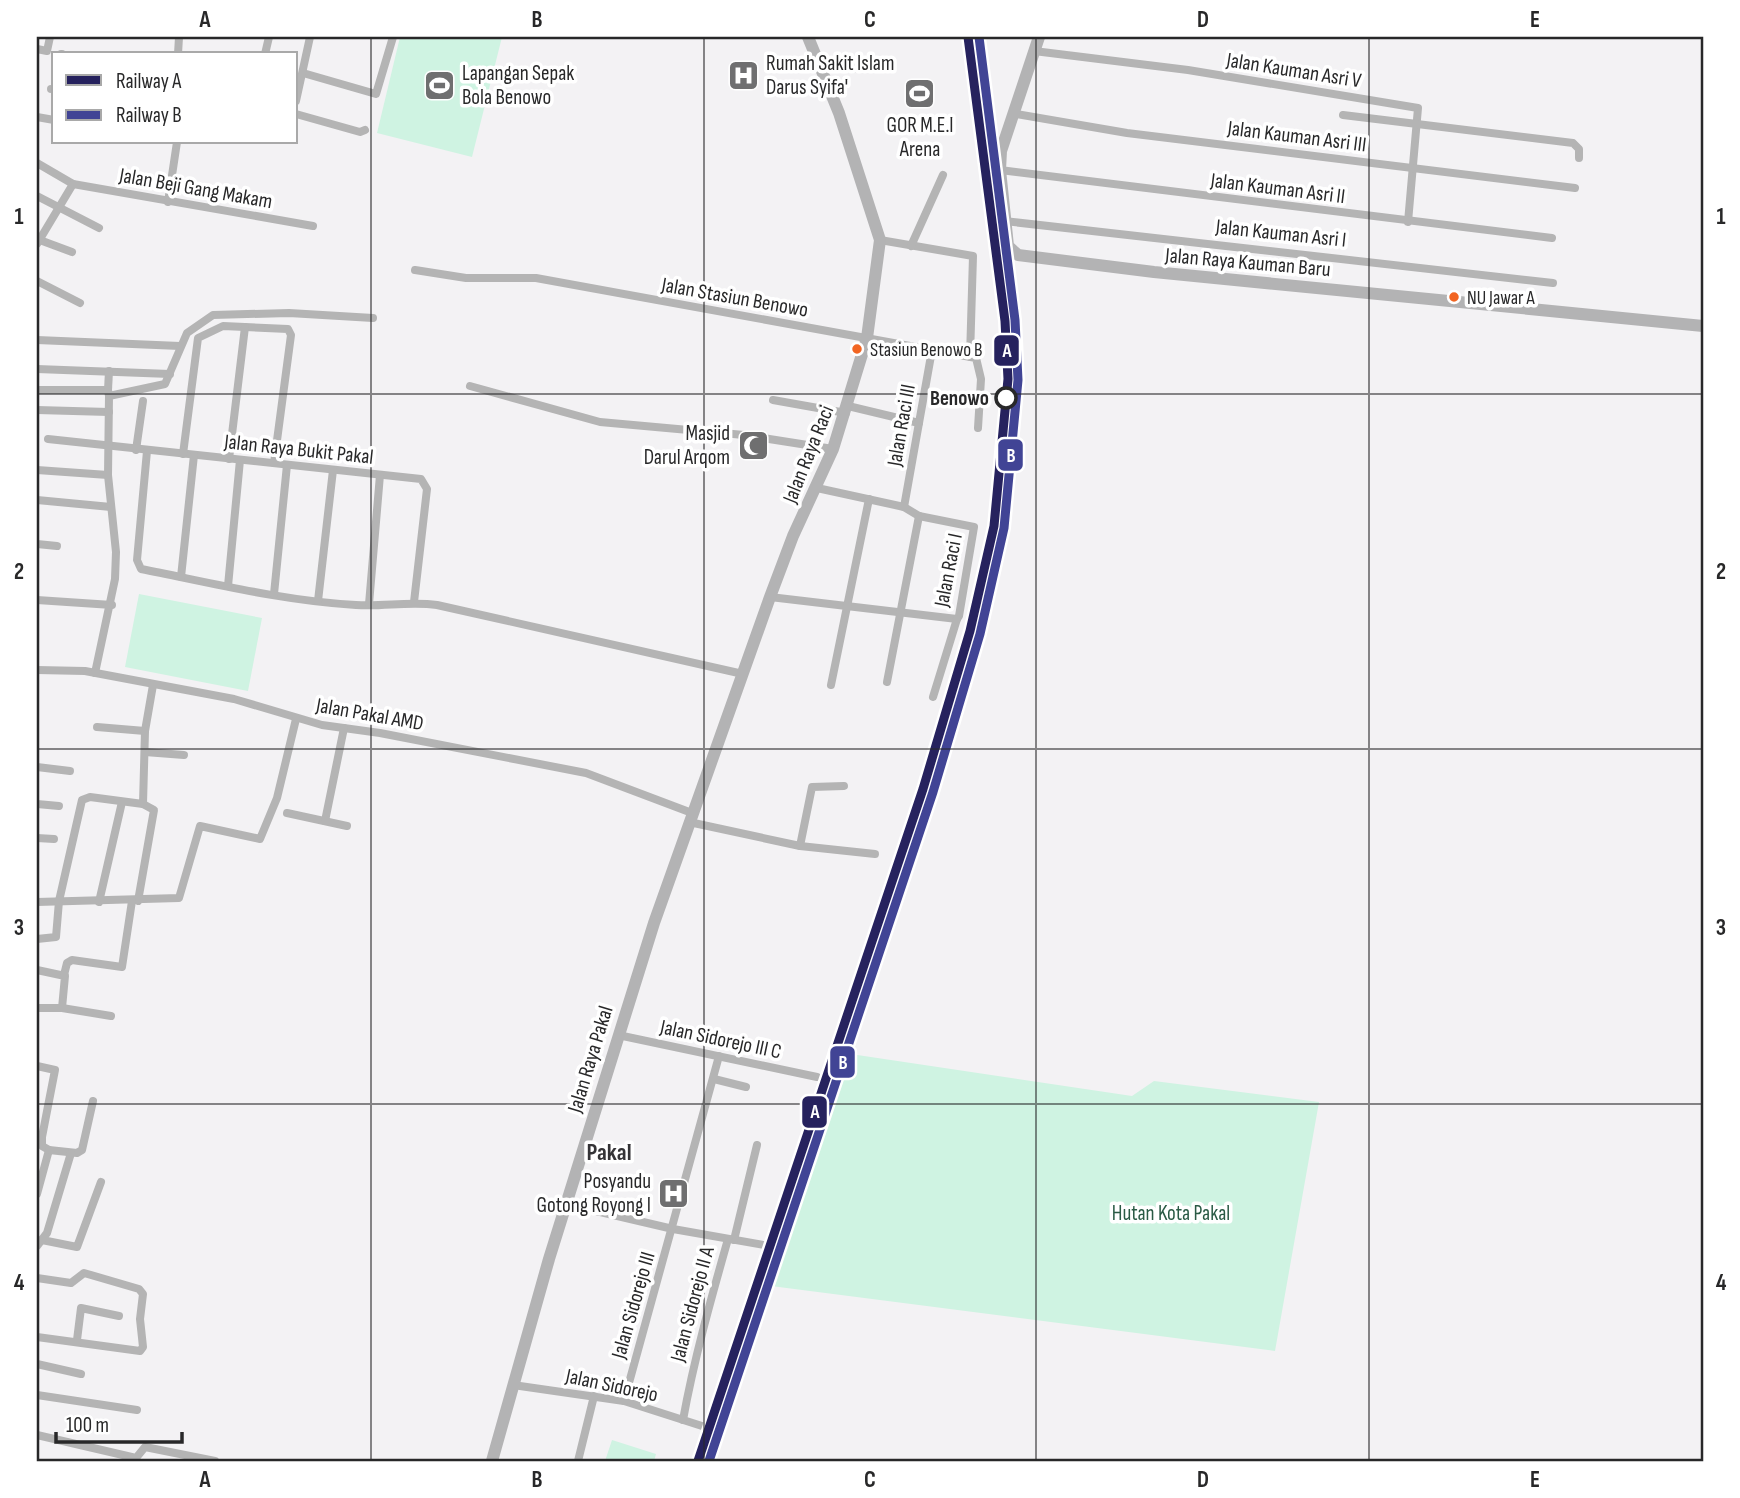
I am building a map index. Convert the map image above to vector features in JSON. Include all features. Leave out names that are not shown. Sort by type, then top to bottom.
[{"type":"main road","points":[[808,37],[839,113],[880,240]]},
{"type":"main road","name":"Jalan Raya Kauman Baru","points":[[1039,37],[1016,114],[1004,142],[1000,170],[1008,246],[1014,253],[1029,258],[1703,326]]},
{"type":"main road","name":"Jalan Raya Raci","points":[[743,674],[793,536],[817,488],[847,409],[867,338],[880,240]]},
{"type":"main road","name":"Jalan Raya Pakal","points":[[492,1461],[618,1035],[743,674]]},
{"type":"street","points":[[37,49],[47,51],[50,37]]},
{"type":"street","points":[[298,93],[310,37]]},
{"type":"street","points":[[303,73],[376,94],[393,37]]},
{"type":"street","name":"Jalan Kauman Asri V","points":[[1034,51],[1188,71],[1418,108],[1418,124]]},
{"type":"street","points":[[821,69],[853,69]]},
{"type":"street","name":"Jalan Kauman Asri III","points":[[1016,114],[1128,133],[1575,188]]},
{"type":"street","points":[[298,115],[360,132],[365,130]]},
{"type":"street","points":[[1343,115],[1573,143],[1579,149],[1579,158]]},
{"type":"street","points":[[1408,222],[1418,124]]},
{"type":"street","points":[[168,202],[177,144]]},
{"type":"street","name":"Jalan Beji Gang Makam","points":[[37,163],[73,184],[313,226]]},
{"type":"street","name":"Jalan Kauman Asri II","points":[[1000,170],[1552,238]]},
{"type":"street","points":[[911,246],[943,175]]},
{"type":"street","points":[[72,252],[38,241],[73,184]]},
{"type":"street","points":[[37,196],[99,228]]},
{"type":"street","name":"Jalan Kauman Asri I","points":[[1004,221],[1553,283]]},
{"type":"street","points":[[880,240],[971,255],[975,259],[970,357],[979,361],[978,428]]},
{"type":"street","name":"Jalan Stasiun Benowo","points":[[415,270],[466,278],[537,278],[970,357]]},
{"type":"street","points":[[37,281],[80,303]]},
{"type":"street","points":[[37,390],[108,393],[161,386],[170,374],[187,333],[201,320],[225,313],[289,313],[373,318]]},
{"type":"street","points":[[183,454],[197,340],[202,334],[223,326],[288,330],[291,333],[274,463]]},
{"type":"street","points":[[229,459],[245,327]]},
{"type":"street","points":[[37,340],[180,346]]},
{"type":"street","name":"Jalan Raci III","points":[[904,507],[932,349]]},
{"type":"street","points":[[37,369],[170,374]]},
{"type":"street","points":[[95,673],[112,605],[117,552],[108,475],[109,371]]},
{"type":"street","points":[[470,386],[600,422],[733,433],[833,449]]},
{"type":"street","points":[[773,400],[847,409],[919,423]]},
{"type":"street","points":[[136,450],[144,401]]},
{"type":"street","points":[[37,410],[109,412]]},
{"type":"street","name":"Jalan Raya Bukit Pakal","points":[[48,439],[421,480],[427,485],[414,602]]},
{"type":"street","points":[[147,451],[137,560],[141,569],[317,601],[369,604],[414,602],[743,674]]},
{"type":"street","points":[[181,577],[194,455]]},
{"type":"street","points":[[228,586],[240,460]]},
{"type":"street","points":[[274,594],[287,465]]},
{"type":"street","points":[[37,470],[108,475]]},
{"type":"street","points":[[317,601],[333,470]]},
{"type":"street","points":[[369,604],[380,475]]},
{"type":"street","name":"Jalan Raci I","points":[[770,597],[957,619],[974,528],[919,516],[904,507],[817,488]]},
{"type":"street","points":[[831,685],[869,499]]},
{"type":"street","points":[[37,500],[111,507]]},
{"type":"street","name":"Jalan Raci I","points":[[887,682],[919,516]]},
{"type":"street","points":[[37,544],[57,547]]},
{"type":"street","points":[[37,600],[112,605]]},
{"type":"street","points":[[933,698],[957,619]]},
{"type":"street","name":"Jalan Pakal AMD","points":[[37,670],[95,673],[234,699],[296,719],[586,773],[691,818],[800,845],[875,854]]},
{"type":"street","points":[[143,804],[145,732],[153,685]]},
{"type":"street","points":[[37,902],[59,905],[177,899],[181,896],[200,825],[256,841],[260,839],[276,799],[296,719]]},
{"type":"street","points":[[97,727],[145,732]]},
{"type":"street","points":[[325,821],[344,728]]},
{"type":"street","points":[[145,752],[184,755]]},
{"type":"street","points":[[37,766],[70,771]]},
{"type":"street","points":[[800,845],[812,787],[844,786]]},
{"type":"street","points":[[37,939],[55,939],[59,905],[82,800],[90,797],[143,804],[154,810],[122,967],[69,960],[64,975],[61,1008]]},
{"type":"street","points":[[99,902],[122,802]]},
{"type":"street","points":[[37,804],[59,806]]},
{"type":"street","points":[[287,813],[347,826]]},
{"type":"street","points":[[37,838],[54,839]]},
{"type":"street","points":[[37,970],[64,975]]},
{"type":"street","points":[[37,1007],[111,1016]]},
{"type":"street","name":"Jalan Sidorejo III C","points":[[618,1035],[817,1077]]},
{"type":"street","name":"Jalan Sidorejo III","points":[[624,1401],[719,1056]]},
{"type":"street","points":[[37,1066],[55,1070],[42,1137],[43,1146],[49,1150],[80,1152],[84,1145],[93,1101]]},
{"type":"street","points":[[714,1079],[746,1087]]},
{"type":"street","name":"Jalan Sidorejo II A","points":[[682,1420],[692,1371],[757,1145]]},
{"type":"street","points":[[37,1194],[49,1150]]},
{"type":"street","points":[[71,1153],[39,1243],[77,1247],[101,1182]]},
{"type":"street","points":[[566,1204],[673,1229],[775,1247]]},
{"type":"street","points":[[37,1278],[71,1283],[82,1272],[139,1289],[143,1294],[142,1350],[37,1337]]},
{"type":"street","points":[[77,1340],[81,1308],[119,1316]]},
{"type":"street","points":[[37,1364],[81,1374]]},
{"type":"street","name":"Jalan Sidorejo","points":[[513,1385],[624,1401],[702,1426]]},
{"type":"street","points":[[37,1395],[137,1410]]},
{"type":"street","points":[[578,1461],[594,1395]]},
{"type":"street","points":[[37,1435],[136,1458],[145,1447],[215,1461]]},
{"type":"green space","name":"Lapangan Sepak Bola Benowo","points":[[400,37],[502,37],[472,157],[377,133]]},
{"type":"green space","points":[[139,594],[262,618],[248,691],[125,667]]},
{"type":"green space","name":"Hutan Kota Pakal","points":[[844,1053],[1132,1096],[1154,1081],[1319,1102],[1275,1351],[771,1286]]},
{"type":"green space","points":[[612,1440],[656,1454],[654,1461],[605,1461]]},
{"type":"rail line","name":"A","points":[[698,1461],[923,789],[970,631],[994,526],[1008,379],[1005,321],[968,37]]},
{"type":"rail line","name":"B","points":[[709,1461],[933,792],[980,634],[1004,528],[1018,380],[1015,320],[979,37]]},
{"type":"place","name":"Rumah Sakit Islam Darus Syifa'","points":[[743,75]]},
{"type":"place","name":"Lapangan Sepak Bola Benowo","points":[[439,85]]},
{"type":"place","name":"GOR M.E.I Arena","points":[[920,93]]},
{"type":"place","name":"NU Jawar A","points":[[1454,297]]},
{"type":"place","name":"Stasiun Benowo B","points":[[857,349]]},
{"type":"place","name":"Benowo","points":[[1006,398]]},
{"type":"place","name":"Masjid Darul Arqom","points":[[753,445]]},
{"type":"place","name":"Posyandu Gotong Royong I","points":[[674,1193]]},
{"type":"district","name":"Pakal","points":[[609,1152]]}]
